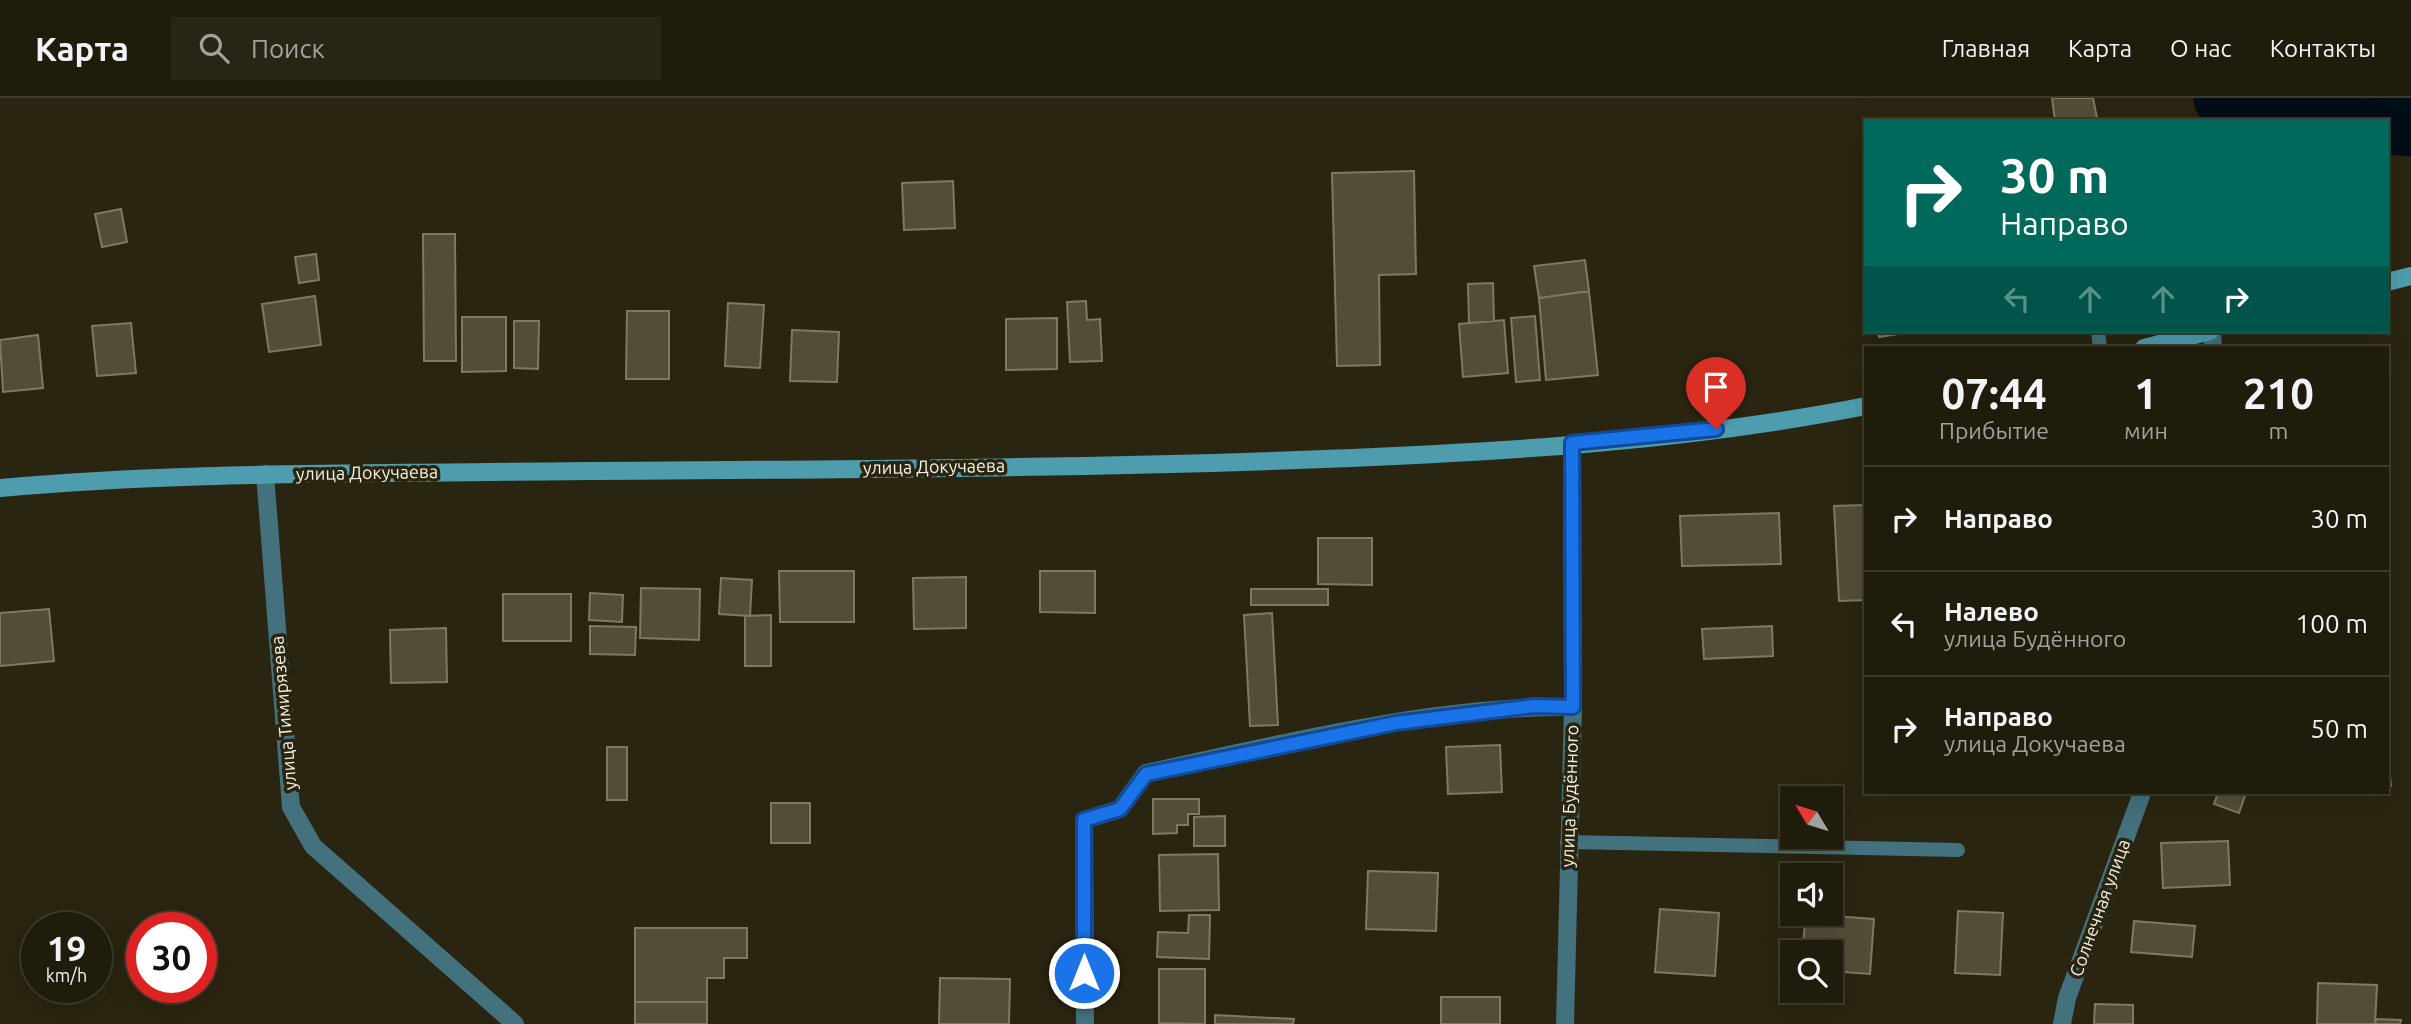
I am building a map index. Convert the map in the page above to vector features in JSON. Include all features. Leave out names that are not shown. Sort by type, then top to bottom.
[{"type":"main road","points":[[2389,282],[2411,276]]},
{"type":"main road","points":[[2152,346],[2203,333]]},
{"type":"main road","name":"улица Докучаева","points":[[0,488],[265,474],[1221,463],[1420,455],[1716,429],[1864,406]]},
{"type":"street","name":"улица Будённого","points":[[1565,1024],[1567,842],[1573,707],[1572,443]]},
{"type":"street","name":"улица Тимирязева","points":[[265,474],[291,807],[313,846],[515,1024]]},
{"type":"street","points":[[1085,1024],[1084,820],[1120,809],[1146,774],[1396,723],[1534,706],[1573,707]]},
{"type":"street","name":"Солнечная улица","points":[[2062,1024],[2067,998],[2142,794]]},
{"type":"lane","points":[[1567,842],[1958,850]]},
{"type":"building","points":[[2052,98],[2093,98],[2097,118],[2055,119]]},
{"type":"building","points":[[1414,171],[1416,274],[1379,275],[1380,365],[1337,366],[1332,173]]},
{"type":"building","points":[[953,181],[955,228],[904,230],[902,183]]},
{"type":"building","points":[[121,209],[127,242],[102,247],[95,214]]},
{"type":"building","points":[[423,234],[455,234],[456,361],[424,361]]},
{"type":"building","points":[[316,254],[319,280],[299,283],[295,257]]},
{"type":"building","points":[[1585,260],[1589,291],[1539,298],[1534,266]]},
{"type":"building","points":[[1493,283],[1494,321],[1469,323],[1468,284]]},
{"type":"building","points":[[1589,291],[1598,375],[1546,380],[1539,298]]},
{"type":"building","points":[[315,296],[321,345],[269,352],[262,304]]},
{"type":"building","points":[[1086,301],[1087,320],[1100,319],[1102,361],[1070,362],[1067,302]]},
{"type":"building","points":[[728,303],[764,305],[760,368],[725,366]]},
{"type":"building","points":[[627,311],[669,311],[669,379],[626,379]]},
{"type":"building","points":[[1535,316],[1540,380],[1516,382],[1511,318]]},
{"type":"building","points":[[462,317],[506,317],[506,371],[462,372]]},
{"type":"building","points":[[1057,318],[1057,369],[1006,370],[1006,319]]},
{"type":"building","points":[[1504,320],[1508,373],[1463,377],[1459,324]]},
{"type":"building","points":[[514,321],[539,321],[538,369],[514,368]]},
{"type":"building","points":[[131,323],[136,373],[97,376],[92,326]]},
{"type":"building","points":[[792,330],[839,332],[837,382],[790,381]]},
{"type":"building","points":[[1878,333],[1904,333],[1879,337]]},
{"type":"building","points":[[38,335],[43,388],[3,392],[0,340]]},
{"type":"building","points":[[1864,505],[1864,600],[1839,601],[1834,506]]},
{"type":"building","points":[[1779,513],[1781,564],[1682,566],[1680,516]]},
{"type":"building","points":[[1318,538],[1372,538],[1372,585],[1318,584]]},
{"type":"building","points":[[779,571],[854,571],[854,622],[780,622]]},
{"type":"building","points":[[1040,571],[1095,571],[1095,613],[1040,612]]},
{"type":"building","points":[[966,577],[966,628],[914,629],[913,578]]},
{"type":"building","points":[[721,578],[752,580],[750,616],[719,614]]},
{"type":"building","points":[[641,588],[700,589],[699,640],[640,638]]},
{"type":"building","points":[[1251,589],[1328,589],[1328,605],[1251,605]]},
{"type":"building","points":[[590,593],[623,595],[622,622],[589,620]]},
{"type":"building","points":[[503,594],[571,594],[571,641],[503,641]]},
{"type":"building","points":[[49,609],[54,661],[0,666],[0,613]]},
{"type":"building","points":[[1272,613],[1278,725],[1250,726],[1244,615]]},
{"type":"building","points":[[771,615],[771,666],[745,666],[745,616]]},
{"type":"building","points":[[590,626],[636,627],[635,655],[590,654]]},
{"type":"building","points":[[1772,626],[1773,656],[1704,659],[1702,629]]},
{"type":"building","points":[[446,628],[447,682],[391,683],[390,630]]},
{"type":"building","points":[[1500,745],[1502,792],[1448,794],[1446,747]]},
{"type":"building","points":[[607,747],[627,747],[627,800],[607,800]]},
{"type":"building","points":[[2218,794],[2246,794],[2239,813],[2214,804]]},
{"type":"building","points":[[1153,799],[1199,799],[1199,814],[1188,814],[1188,825],[1177,825],[1177,833],[1153,834]]},
{"type":"building","points":[[771,803],[810,803],[810,843],[771,843]]},
{"type":"building","points":[[1225,816],[1225,846],[1194,846],[1194,817]]},
{"type":"building","points":[[2228,841],[2230,885],[2163,888],[2161,843]]},
{"type":"building","points":[[1218,854],[1219,910],[1160,911],[1159,855]]},
{"type":"building","points":[[1368,871],[1438,873],[1436,931],[1366,929]]},
{"type":"building","points":[[1660,909],[1719,913],[1715,976],[1655,972]]},
{"type":"building","points":[[1958,911],[2003,913],[2000,975],[1955,973]]},
{"type":"building","points":[[1189,915],[1210,915],[1209,959],[1157,957],[1158,932],[1188,933]]},
{"type":"building","points":[[1843,917],[1874,919],[1870,974],[1843,972],[1843,940],[1803,940],[1805,926],[1843,926]]},
{"type":"building","points":[[2134,921],[2195,926],[2192,957],[2131,952]]},
{"type":"building","points":[[635,928],[747,928],[747,958],[724,958],[724,978],[707,978],[707,1002],[635,1002]]},
{"type":"building","points":[[1159,969],[1205,969],[1205,1024],[1159,1023]]},
{"type":"building","points":[[940,978],[1010,979],[1009,1024],[939,1024]]},
{"type":"building","points":[[2318,983],[2377,985],[2375,1024],[2317,1024]]},
{"type":"building","points":[[1441,997],[1500,997],[1500,1024],[1441,1024]]},
{"type":"building","points":[[635,1002],[707,1002],[707,1024],[635,1024]]},
{"type":"building","points":[[2095,1004],[2133,1005],[2133,1024],[2094,1024]]},
{"type":"building","points":[[1215,1015],[1294,1019],[1293,1024],[1215,1024]]},
{"type":"building","points":[[2376,1019],[2401,1020],[2400,1024],[2375,1024]]},
{"type":"waterway","points":[[2225,98],[2280,117],[2312,119]]},
{"type":"waterway","points":[[2389,123],[2411,125]]},
{"type":"route","points":[[1084,973],[1084,820],[1120,809],[1146,774],[1396,723],[1534,706],[1573,707],[1572,443],[1716,429]]}]
